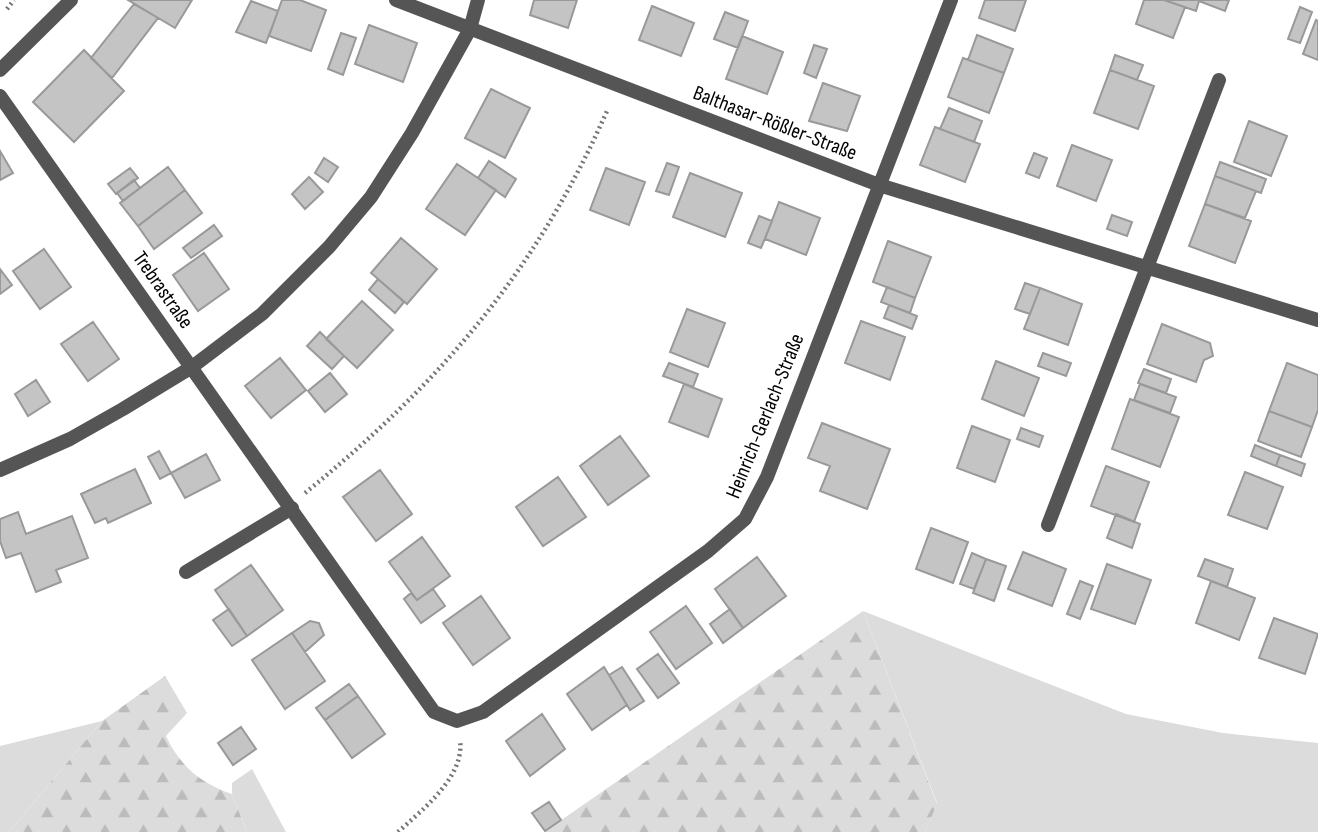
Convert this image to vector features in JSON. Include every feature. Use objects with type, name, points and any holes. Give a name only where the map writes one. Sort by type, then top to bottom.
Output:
[{"type":"street","points":[[0,70],[71,0]]},
{"type":"street","name":"Balthasar-Rößler-Straße","points":[[396,0],[879,185],[1318,320]]},
{"type":"street","points":[[0,470],[70,439],[192,366],[262,314],[329,247],[371,197],[412,133],[470,29],[478,0]]},
{"type":"street","name":"Heinrich-Gerlach-Straße","points":[[457,721],[483,712],[708,551],[745,519],[767,477],[951,0]]},
{"type":"street","points":[[1048,525],[1219,80]]},
{"type":"street","name":"Trebrastraße","points":[[0,96],[434,712],[457,721]]},
{"type":"street","points":[[186,572],[291,506]]},
{"type":"path","points":[[7,9],[14,0]]},
{"type":"path","points":[[291,506],[375,434],[452,359],[504,294],[565,201],[607,111]]},
{"type":"path","points":[[398,832],[428,804],[452,774],[461,750],[457,721]]},
{"type":"green space","points":[[863,611],[1126,714],[1223,733],[1318,743],[1318,832],[925,832],[937,803]]},
{"type":"green space","points":[[863,611],[937,804],[925,832],[544,832]]},
{"type":"green space","points":[[165,676],[187,713],[166,736],[192,772],[210,785],[232,794],[247,832],[9,832],[102,721]]},
{"type":"green space","points":[[102,721],[9,832],[0,832],[0,746]]},
{"type":"green space","points":[[252,769],[286,832],[247,832],[232,794],[232,783]]},
{"type":"building","points":[[128,0],[192,0],[175,28]]},
{"type":"building","points":[[282,0],[300,0],[326,10],[311,51],[269,36]]},
{"type":"building","points":[[534,0],[577,0],[568,28],[530,15]]},
{"type":"building","points":[[985,0],[1026,0],[1015,31],[979,18]]},
{"type":"building","points":[[1144,0],[1164,0],[1185,7],[1173,38],[1136,24]]},
{"type":"building","points":[[1164,0],[1229,0],[1225,11],[1199,1],[1196,11]]},
{"type":"building","points":[[251,1],[278,11],[266,43],[236,32]]},
{"type":"building","points":[[134,4],[158,18],[112,78],[91,58]]},
{"type":"building","points":[[652,6],[694,23],[681,56],[639,40]]},
{"type":"building","points":[[1300,7],[1312,12],[1300,43],[1288,39]]},
{"type":"building","points":[[725,12],[748,21],[738,48],[714,39]]},
{"type":"building","points":[[1316,20],[1318,21],[1318,60],[1303,54]]},
{"type":"building","points":[[369,25],[417,43],[403,82],[355,64]]},
{"type":"building","points":[[341,33],[356,38],[343,75],[328,69]]},
{"type":"building","points":[[977,35],[1013,49],[1004,73],[968,60]]},
{"type":"building","points":[[742,36],[783,52],[767,94],[726,79]]},
{"type":"building","points":[[814,45],[827,49],[816,78],[804,73]]},
{"type":"building","points":[[84,50],[124,91],[74,142],[33,102]]},
{"type":"building","points":[[1115,55],[1143,65],[1137,80],[1110,70]]},
{"type":"building","points":[[963,58],[1004,73],[989,113],[948,97]]},
{"type":"building","points":[[1110,70],[1154,86],[1138,129],[1094,113]]},
{"type":"building","points":[[823,83],[860,96],[847,131],[809,121]]},
{"type":"building","points":[[491,89],[530,108],[505,158],[465,138]]},
{"type":"building","points":[[949,108],[982,121],[974,142],[940,129]]},
{"type":"building","points":[[1249,121],[1287,136],[1271,176],[1234,162]]},
{"type":"building","points":[[935,127],[980,144],[965,182],[920,165]]},
{"type":"building","points":[[1072,145],[1112,160],[1096,201],[1057,186]]},
{"type":"building","points":[[0,151],[13,173],[0,180]]},
{"type":"building","points":[[1034,153],[1047,158],[1039,178],[1026,173]]},
{"type":"building","points":[[324,158],[338,167],[328,182],[315,173]]},
{"type":"building","points":[[489,161],[516,179],[505,197],[478,178]]},
{"type":"building","points":[[1220,162],[1266,179],[1261,193],[1215,176]]},
{"type":"building","points":[[667,163],[679,167],[669,195],[656,191]]},
{"type":"building","points":[[457,164],[496,190],[465,235],[426,209]]},
{"type":"building","points":[[168,167],[185,190],[138,226],[120,203]]},
{"type":"building","points":[[130,168],[138,178],[116,194],[108,184]]},
{"type":"building","points":[[606,168],[645,182],[629,225],[590,210]]},
{"type":"building","points":[[690,173],[742,193],[725,237],[673,217]]},
{"type":"building","points":[[1215,176],[1256,191],[1245,218],[1205,204]]},
{"type":"building","points":[[309,177],[323,192],[305,209],[292,194]]},
{"type":"building","points":[[134,180],[140,188],[123,201],[117,193]]},
{"type":"building","points":[[185,190],[202,213],[154,249],[138,226]]},
{"type":"building","points":[[779,202],[820,218],[806,255],[765,239]]},
{"type":"building","points":[[1205,204],[1251,221],[1235,263],[1189,246]]},
{"type":"building","points":[[1112,215],[1132,222],[1127,236],[1107,229]]},
{"type":"building","points":[[759,216],[772,221],[761,248],[748,243]]},
{"type":"building","points":[[214,225],[222,236],[191,258],[183,248]]},
{"type":"building","points":[[401,238],[437,269],[407,304],[371,273]]},
{"type":"building","points":[[888,241],[931,257],[915,298],[873,282]]},
{"type":"building","points":[[44,249],[71,287],[40,309],[13,271]]},
{"type":"building","points":[[204,253],[229,289],[198,311],[173,275]]},
{"type":"building","points":[[0,269],[12,285],[0,294]]},
{"type":"building","points":[[378,279],[404,302],[395,313],[369,290]]},
{"type":"building","points":[[1025,283],[1040,288],[1030,314],[1015,309]]},
{"type":"building","points":[[887,287],[915,298],[910,313],[881,302]]},
{"type":"building","points":[[1040,288],[1082,304],[1068,345],[1024,329]]},
{"type":"building","points":[[362,301],[393,330],[357,368],[326,339]]},
{"type":"building","points":[[889,305],[917,316],[912,329],[884,318]]},
{"type":"building","points":[[687,309],[725,323],[708,367],[670,352]]},
{"type":"building","points":[[861,321],[905,337],[890,380],[845,363]]},
{"type":"building","points":[[93,322],[119,359],[88,381],[61,344]]},
{"type":"building","points":[[1162,324],[1210,343],[1213,356],[1204,360],[1196,382],[1147,364]]},
{"type":"building","points":[[320,332],[344,356],[332,369],[307,346]]},
{"type":"building","points":[[1043,353],[1071,363],[1066,376],[1038,366]]},
{"type":"building","points":[[280,358],[306,390],[271,418],[245,386]]},
{"type":"building","points":[[996,361],[1039,378],[1024,416],[982,399]]},
{"type":"building","points":[[669,363],[698,374],[693,387],[663,376]]},
{"type":"building","points":[[1287,363],[1318,375],[1318,410],[1312,427],[1269,411]]},
{"type":"building","points":[[1144,369],[1171,379],[1166,393],[1138,383]]},
{"type":"building","points":[[330,373],[347,394],[325,412],[308,391]]},
{"type":"building","points":[[36,380],[50,402],[28,416],[15,394]]},
{"type":"building","points":[[684,384],[722,399],[708,437],[669,422]]},
{"type":"building","points":[[1140,384],[1176,397],[1170,413],[1134,400]]},
{"type":"building","points":[[1130,399],[1179,417],[1160,467],[1112,449]]},
{"type":"building","points":[[1269,411],[1312,427],[1301,457],[1258,441]]},
{"type":"building","points":[[822,423],[890,449],[867,509],[820,491],[830,466],[808,458]]},
{"type":"building","points":[[972,426],[1010,440],[995,482],[957,468]]},
{"type":"building","points":[[1021,428],[1043,436],[1039,447],[1017,439]]},
{"type":"building","points":[[620,436],[649,476],[608,505],[580,466]]},
{"type":"building","points":[[1255,445],[1280,455],[1276,466],[1251,456]]},
{"type":"building","points":[[159,451],[171,473],[160,479],[148,457]]},
{"type":"building","points":[[206,454],[220,480],[185,498],[171,473]]},
{"type":"building","points":[[1280,455],[1305,464],[1301,476],[1276,466]]},
{"type":"building","points":[[1106,466],[1149,482],[1134,522],[1091,506]]},
{"type":"building","points":[[135,469],[151,503],[108,523],[106,518],[95,523],[81,494]]},
{"type":"building","points":[[380,470],[412,514],[376,541],[343,497]]},
{"type":"building","points":[[1245,472],[1283,487],[1267,529],[1228,515]]},
{"type":"building","points":[[558,477],[586,517],[543,546],[516,507]]},
{"type":"building","points":[[18,512],[26,534],[72,516],[88,558],[56,570],[61,582],[36,592],[21,553],[6,558],[0,541],[0,519]]},
{"type":"building","points":[[1116,514],[1140,524],[1132,548],[1107,538]]},
{"type":"building","points":[[931,528],[968,542],[953,583],[916,569]]},
{"type":"building","points":[[422,537],[450,576],[417,600],[389,562]]},
{"type":"building","points":[[1023,552],[1066,569],[1052,606],[1008,589]]},
{"type":"building","points":[[972,553],[986,559],[974,589],[960,584]]},
{"type":"building","points":[[757,557],[786,596],[743,628],[715,589]]},
{"type":"building","points":[[986,559],[1006,566],[994,601],[973,593]]},
{"type":"building","points":[[1205,559],[1233,569],[1227,587],[1198,576]]},
{"type":"building","points":[[1107,564],[1151,580],[1135,624],[1091,609]]},
{"type":"building","points":[[251,565],[283,610],[247,636],[215,590]]},
{"type":"building","points":[[1080,581],[1093,586],[1080,619],[1067,614]]},
{"type":"building","points":[[1211,581],[1255,598],[1239,640],[1196,623]]},
{"type":"building","points":[[433,589],[445,606],[421,623],[404,599],[411,593],[417,600]]},
{"type":"building","points":[[481,596],[510,638],[473,665],[443,623]]},
{"type":"building","points":[[686,606],[712,643],[676,669],[650,632]]},
{"type":"building","points":[[229,609],[247,636],[232,646],[213,620]]},
{"type":"building","points":[[730,609],[743,628],[723,643],[710,624]]},
{"type":"building","points":[[1274,618],[1318,634],[1305,674],[1259,658]]},
{"type":"building","points":[[310,621],[319,623],[324,635],[305,652],[292,633]]},
{"type":"building","points":[[292,633],[325,681],[285,709],[252,660]]},
{"type":"building","points":[[658,654],[679,683],[658,698],[637,669]]},
{"type":"building","points":[[604,667],[627,705],[592,730],[567,694]]},
{"type":"building","points":[[622,667],[644,701],[630,710],[609,675]]},
{"type":"building","points":[[349,684],[358,696],[325,720],[316,708]]},
{"type":"building","points":[[358,696],[385,734],[352,758],[325,720]]},
{"type":"building","points":[[542,714],[565,749],[530,776],[506,741]]},
{"type":"building","points":[[241,727],[256,749],[233,765],[218,743]]},
{"type":"building","points":[[549,802],[561,820],[545,831],[532,813]]}]
